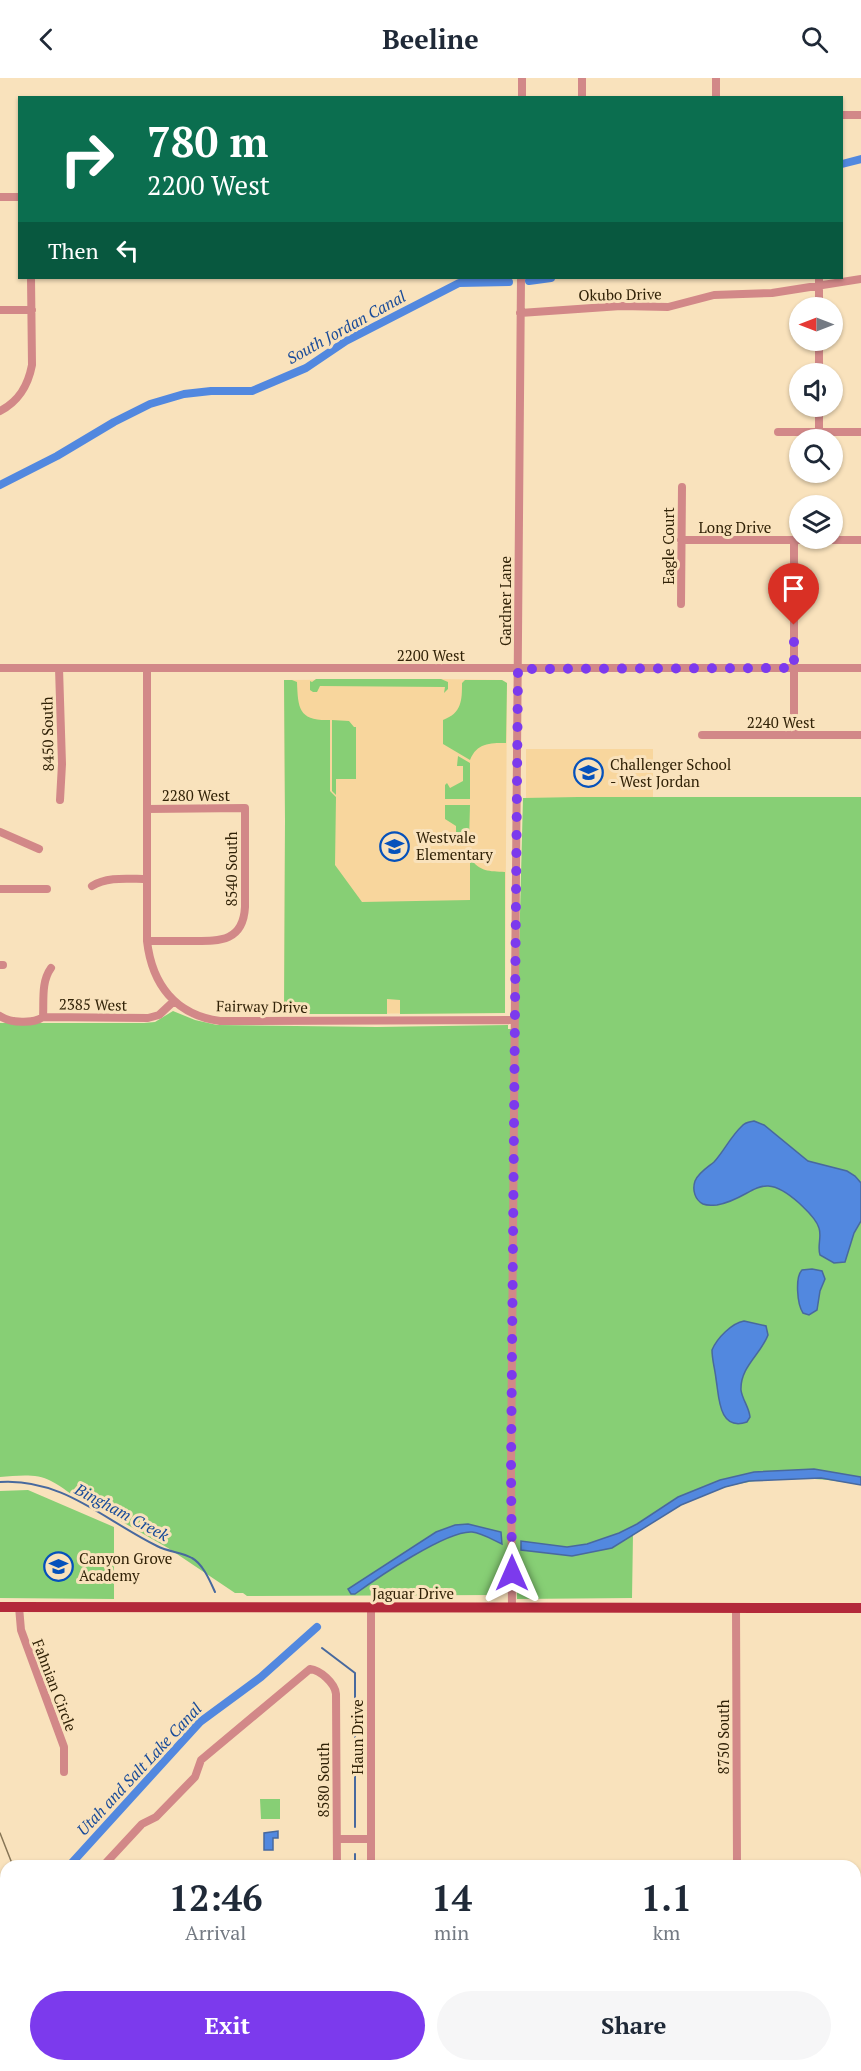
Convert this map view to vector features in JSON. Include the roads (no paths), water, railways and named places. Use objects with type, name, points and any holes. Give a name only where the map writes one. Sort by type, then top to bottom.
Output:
[{"type":"main road","name":"Jaguar Drive","points":[[0,1607],[861,1608]]},
{"type":"street","points":[[522,78],[522,96]]},
{"type":"street","points":[[582,78],[582,96]]},
{"type":"street","points":[[716,78],[716,96]]},
{"type":"street","points":[[843,115],[861,115]]},
{"type":"street","points":[[0,197],[18,197]]},
{"type":"street","points":[[0,411],[18,398],[29,377],[32,365],[32,279]]},
{"type":"street","name":"Gardner Lane","points":[[512,1608],[511,1470],[521,279]]},
{"type":"street","name":"Okubo Drive","points":[[520,313],[621,306],[668,307],[720,294],[772,293],[819,282],[861,279]]},
{"type":"street","points":[[0,310],[32,310]]},
{"type":"street","points":[[778,432],[789,432]]},
{"type":"street","points":[[843,432],[861,432]]},
{"type":"street","name":"Eagle Court","points":[[681,604],[682,488]]},
{"type":"street","name":"Long Drive","points":[[681,540],[789,540]]},
{"type":"street","name":"Long Drive","points":[[843,540],[861,540]]},
{"type":"street","points":[[794,549],[795,735]]},
{"type":"street","name":"2200 West","points":[[0,668],[861,668]]},
{"type":"street","name":"8450 South","points":[[59,668],[62,765],[60,800]]},
{"type":"street","name":"Fairway Drive","points":[[147,668],[147,941],[149,959],[155,976],[174,1000],[197,1015],[220,1021],[515,1020]]},
{"type":"street","name":"2240 West","points":[[702,735],[861,735]]},
{"type":"street","name":"2280 West","points":[[147,809],[244,808]]},
{"type":"street","name":"8540 South","points":[[147,941],[223,940],[239,929],[243,922],[244,907],[244,808]]},
{"type":"street","points":[[0,832],[39,849]]},
{"type":"street","points":[[92,886],[108,879],[147,879]]},
{"type":"street","points":[[0,889],[47,889]]},
{"type":"street","points":[[43,1017],[44,985],[46,975],[51,968]]},
{"type":"street","name":"2385 West","points":[[4,1018],[37,1021],[43,1017],[153,1017],[159,1015],[174,1000]]},
{"type":"street","name":"Fahnian Circle","points":[[19,1607],[21,1630],[64,1747],[64,1772]]},
{"type":"street","name":"Haun Drive","points":[[370,1608],[371,1860]]},
{"type":"street","name":"8750 South","points":[[736,1608],[737,1860]]},
{"type":"street","name":"8580 South","points":[[109,1860],[142,1824],[156,1817],[195,1777],[201,1760],[310,1669],[315,1669],[333,1684],[336,1694],[337,1860]]},
{"type":"street","points":[[337,1839],[371,1839]]},
{"type":"water","points":[[754,1121],[764,1125],[808,1161],[847,1171],[861,1183],[861,1221],[854,1233],[845,1262],[834,1263],[820,1255],[818,1224],[799,1203],[786,1192],[775,1187],[757,1188],[717,1205],[703,1204],[696,1197],[694,1184],[698,1175],[714,1162],[743,1125]]},
{"type":"water","points":[[802,1270],[822,1271],[825,1279],[820,1291],[817,1310],[809,1315],[803,1313],[801,1309],[798,1297],[798,1278]]},
{"type":"water","points":[[744,1321],[766,1326],[768,1335],[747,1368],[742,1382],[741,1390],[750,1417],[747,1422],[737,1424],[730,1422],[722,1410],[712,1350],[725,1332]]},
{"type":"water","points":[[814,1469],[861,1477],[861,1485],[821,1478],[749,1481],[725,1487],[681,1505],[612,1548],[572,1556],[521,1550],[521,1541],[567,1547],[587,1544],[619,1533],[678,1497],[720,1480],[754,1472]]},
{"type":"water","points":[[468,1524],[501,1532],[502,1544],[484,1535],[472,1532],[461,1533],[412,1556],[355,1594],[351,1594],[348,1589],[436,1532],[455,1525]]},
{"type":"water","points":[[278,1831],[278,1838],[273,1838],[273,1850],[264,1850],[264,1833]]},
{"type":"waterway","name":"South Jordan Canal","points":[[843,164],[861,159]]},
{"type":"waterway","name":"South Jordan Canal","points":[[529,281],[544,279]]},
{"type":"waterway","name":"South Jordan Canal","points":[[0,485],[150,404],[184,394],[211,391],[252,391],[306,368],[346,341],[459,283],[509,282]]},
{"type":"waterway","name":"Bingham Creek","points":[[0,1482],[23,1483],[63,1494],[157,1546],[192,1558],[203,1568],[215,1592]]},
{"type":"waterway","name":"Utah and Salt Lake Canal","points":[[74,1860],[200,1722],[261,1677],[317,1627]]},
{"type":"waterway","name":"Bingham Creek","points":[[322,1648],[355,1673],[355,1827]]},
{"type":"waterway","name":"Bingham Creek","points":[[355,1854],[355,1860]]},
{"type":"tram line","points":[[0,1833],[11,1860]]},
{"type":"place","name":"Challenger School - West Jordan","points":[[589,773]]},
{"type":"place","name":"Westvale Elementary","points":[[395,846]]},
{"type":"place","name":"Canyon Grove Academy","points":[[58,1567]]}]
